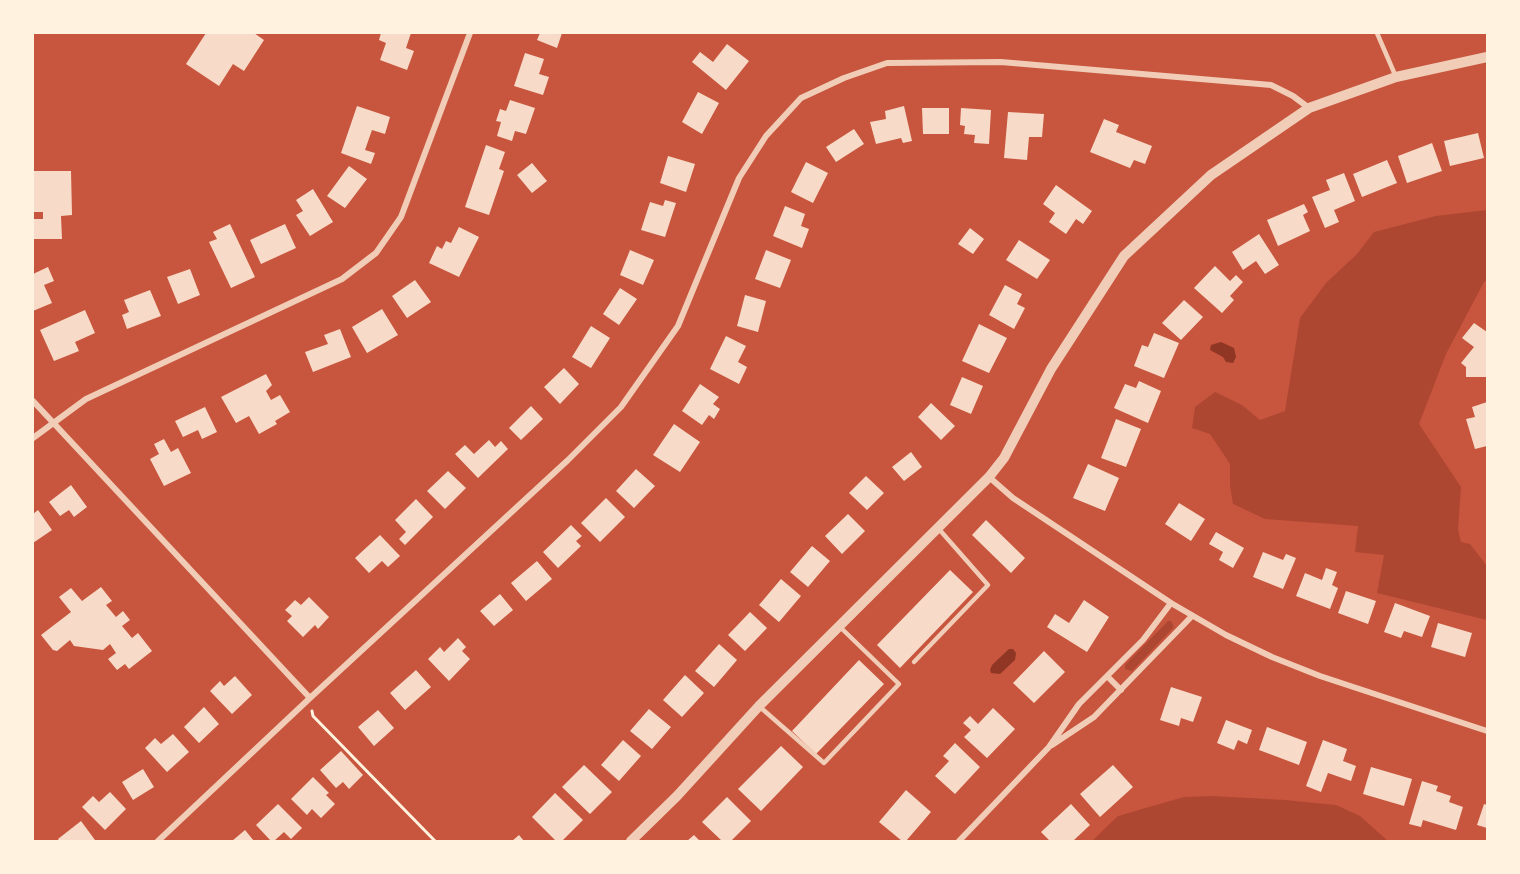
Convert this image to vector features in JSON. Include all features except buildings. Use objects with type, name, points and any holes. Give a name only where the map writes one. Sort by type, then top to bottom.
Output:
[{"type":"street","points":[[33,438],[86,399],[342,279],[376,253],[401,217],[470,33]]},
{"type":"street","points":[[632,841],[677,796],[759,706],[989,477],[1005,458],[1051,369],[1124,256],[1211,175],[1310,108],[1395,77],[1487,57]]},
{"type":"street","points":[[158,841],[568,460],[621,407],[678,326],[739,178],[766,136],[801,98],[844,78],[887,63],[1001,62],[1271,85],[1310,108]]},
{"type":"street","points":[[33,401],[310,698]]},
{"type":"street","points":[[989,477],[1013,498],[1192,616],[1226,635],[1320,676],[1487,730]]},
{"type":"street","points":[[959,841],[1049,747],[1078,704],[1143,640],[1172,603]]},
{"type":"street","points":[[1049,747],[1094,717],[1192,616]]},
{"type":"street","points":[[1107,676],[1121,690]]},
{"type":"lane","points":[[1377,33],[1395,77]]},
{"type":"lane","points":[[914,662],[988,585],[937,527]]},
{"type":"lane","points":[[759,706],[824,763],[898,684],[839,626]]},
{"type":"path","points":[[310,698],[313,716],[435,841]]},
{"type":"shaded area","points":[[1487,210],[1487,280],[1446,354],[1419,424],[1461,487],[1458,530],[1461,542],[1470,544],[1487,566],[1487,620],[1377,593],[1384,555],[1355,552],[1358,526],[1265,519],[1233,504],[1230,464],[1210,434],[1192,428],[1195,407],[1215,392],[1242,405],[1260,420],[1285,411],[1300,318],[1326,283],[1357,254],[1374,232],[1436,216]]},
{"type":"shaded area","points":[[1221,342],[1234,348],[1236,357],[1233,363],[1226,362],[1223,357],[1210,350],[1211,345]]},
{"type":"shaded area","points":[[1168,621],[1171,621],[1174,627],[1132,671],[1125,669],[1125,665]]},
{"type":"shaded area","points":[[1009,649],[1013,649],[1016,653],[1015,660],[1000,674],[991,673],[992,665]]},
{"type":"shaded area","points":[[1212,796],[1336,805],[1360,816],[1388,841],[1092,841],[1118,816],[1184,797]]}]
